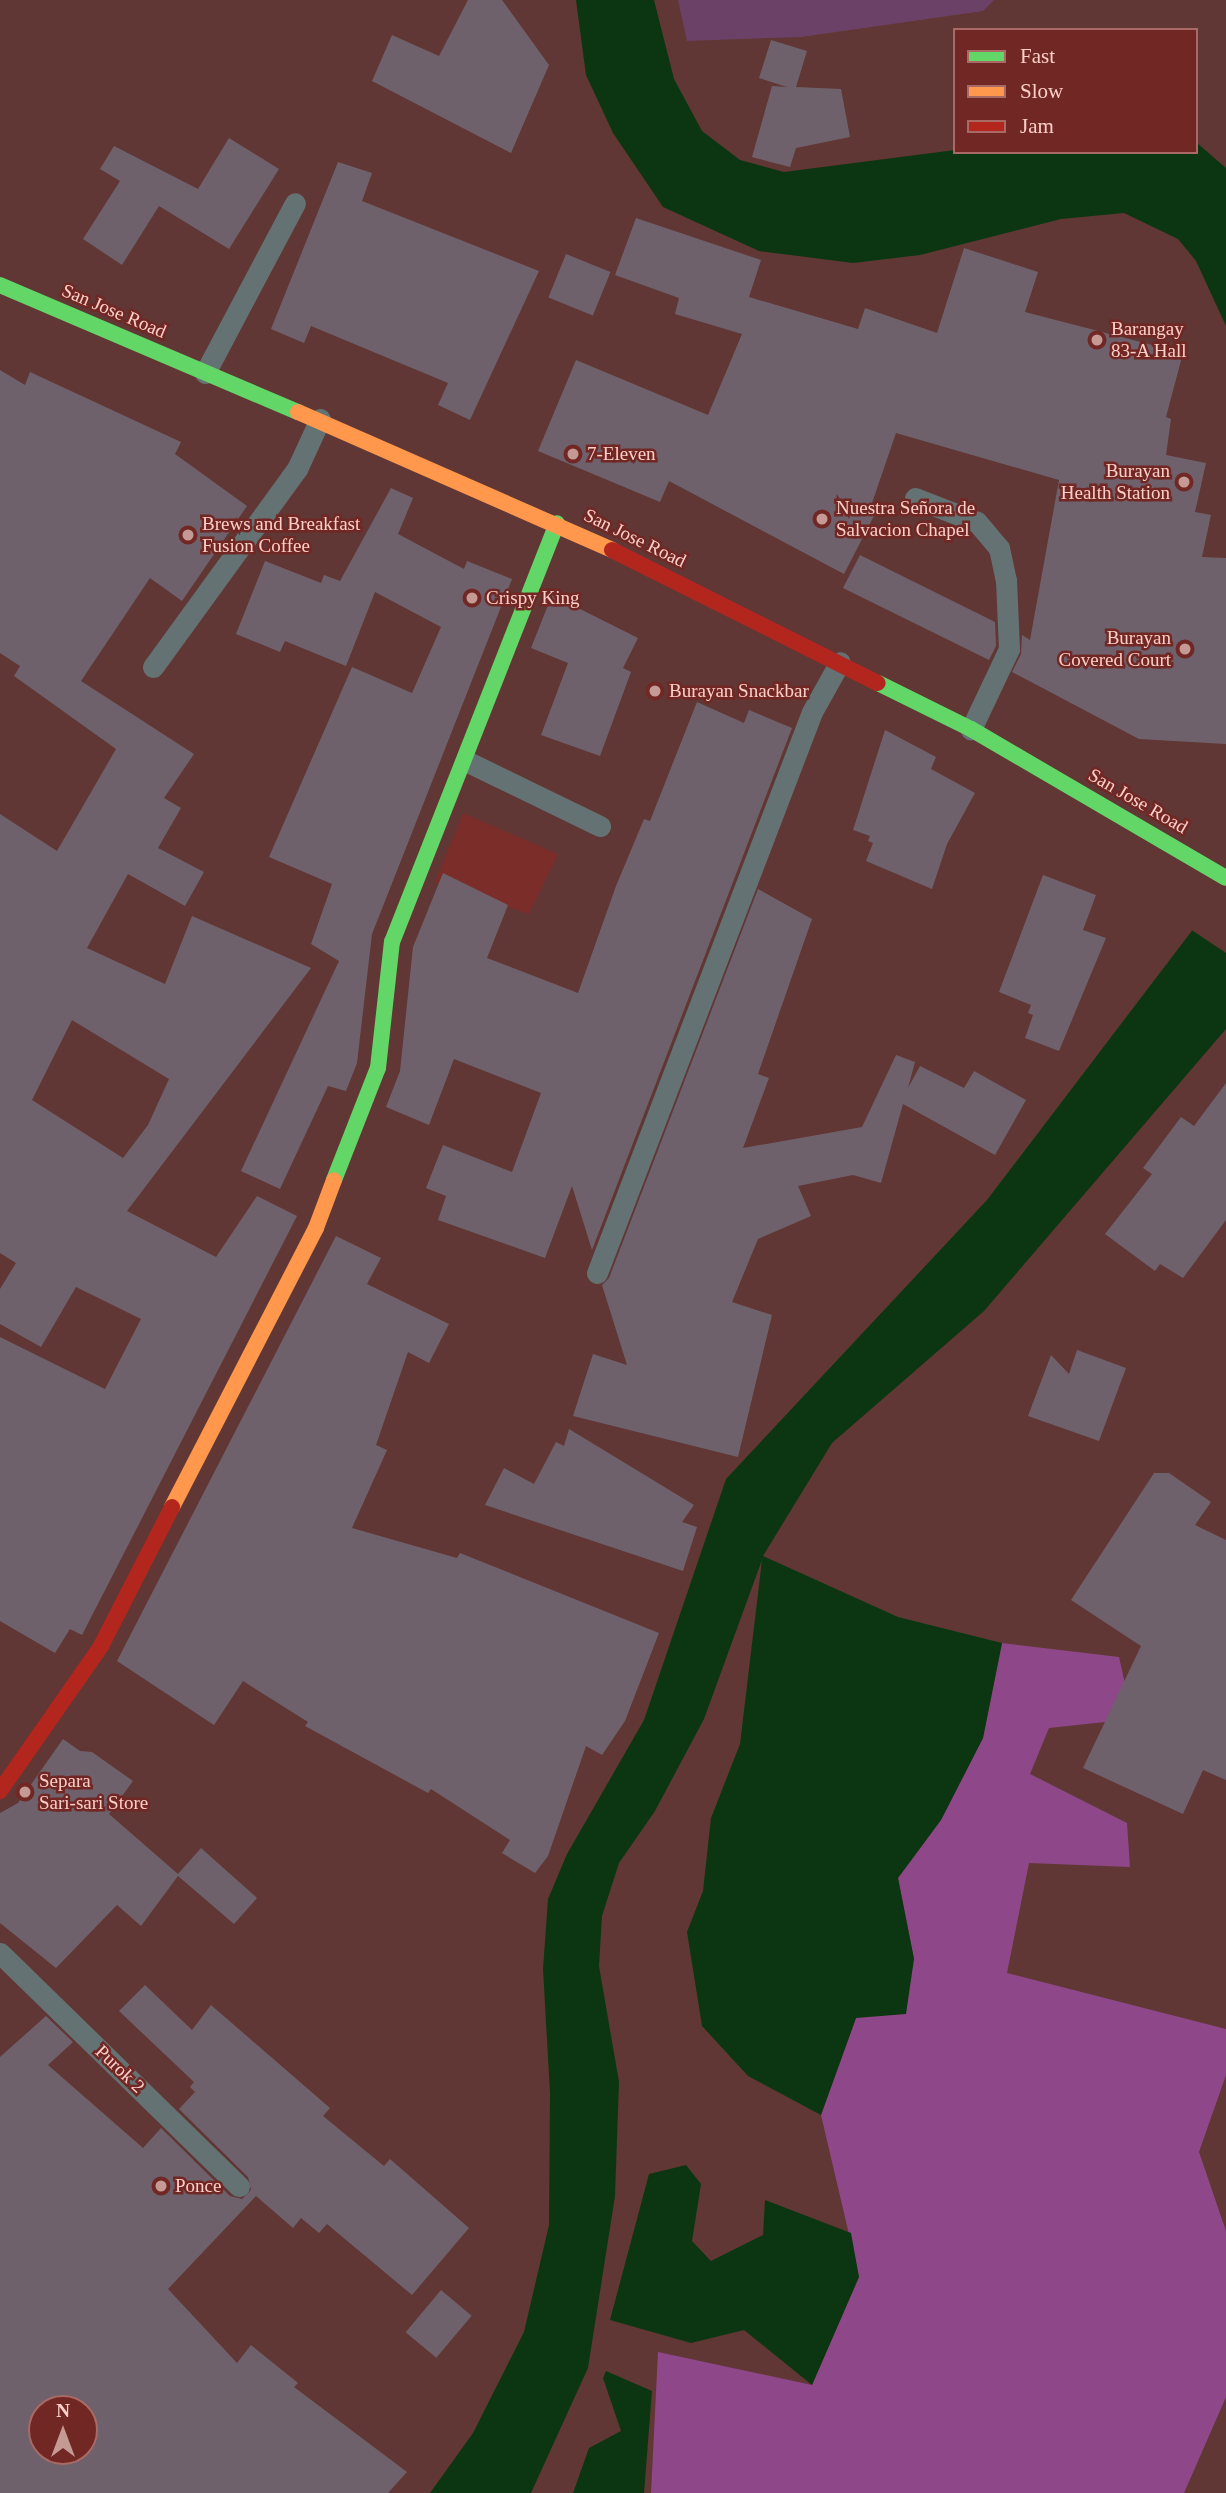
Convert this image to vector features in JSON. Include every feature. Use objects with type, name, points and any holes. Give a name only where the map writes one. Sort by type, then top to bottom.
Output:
[{"type":"main road","name":"San Jose Road","points":[[0,285],[320,419],[557,523],[971,729],[1173,844],[1226,878]]},
{"type":"main road","points":[[0,1791],[101,1646],[316,1228],[378,1068],[392,942],[466,761],[557,523]]},
{"type":"lane","points":[[205,373],[295,203]]},
{"type":"lane","points":[[153,667],[297,470],[320,419]]},
{"type":"lane","points":[[915,498],[977,522],[999,548],[1009,649],[971,729]]},
{"type":"lane","points":[[597,1273],[812,712],[840,662]]},
{"type":"lane","points":[[466,761],[600,826]]},
{"type":"lane","name":"Purok 2","points":[[0,1953],[239,2186]]},
{"type":"shaded area","points":[[576,0],[654,0],[674,79],[702,131],[740,160],[784,172],[953,150],[953,154],[1198,154],[1198,144],[1226,168],[1226,326],[1196,261],[1178,239],[1124,213],[1061,219],[920,255],[853,263],[759,251],[663,207],[613,133],[586,75]]},
{"type":"shaded area","points":[[678,0],[994,0],[983,11],[801,37],[687,41]]},
{"type":"shaded area","points":[[463,813],[558,854],[529,914],[435,882]]},
{"type":"shaded area","points":[[1226,886],[1226,1029],[984,1311],[832,1443],[763,1556],[898,1617],[1002,1643],[983,1738],[941,1820],[898,1878],[914,1959],[906,2014],[856,2018],[821,2115],[748,2076],[702,2026],[687,1932],[703,1891],[711,1818],[740,1744],[762,1560],[704,1719],[655,1811],[619,1863],[602,1916],[599,1966],[619,2082],[615,2196],[588,2368],[531,2493],[430,2493],[473,2433],[524,2332],[549,2225],[550,2093],[543,1969],[548,1899],[567,1854],[644,1720],[726,1479],[987,1200]]},
{"type":"shaded area","points":[[1002,1643],[1119,1657],[1133,1719],[1049,1728],[1030,1774],[1127,1823],[1130,1867],[1029,1863],[1007,1973],[1226,2029],[1226,2075],[1199,2152],[1226,2231],[1226,2397],[1184,2493],[651,2493],[658,2352],[812,2385],[859,2277],[821,2115],[856,2018],[914,1959],[898,1878],[941,1820],[983,1738]]},
{"type":"shaded area","points":[[686,2165],[701,2184],[692,2241],[711,2261],[763,2235],[765,2200],[851,2233],[859,2277],[812,2385],[744,2330],[691,2343],[610,2320],[649,2174]]},
{"type":"shaded area","points":[[606,2371],[652,2391],[644,2493],[573,2493],[589,2448],[621,2431],[603,2378]]},
{"type":"pier","points":[[1226,883],[1226,953],[1190,929]]},
{"type":"building","points":[[468,0],[502,0],[549,65],[511,153],[372,81],[392,35],[439,56]]},
{"type":"building","points":[[771,40],[807,51],[796,87],[841,89],[850,137],[796,148],[790,167],[752,157],[772,86],[787,87],[759,78]]},
{"type":"building","points":[[229,138],[279,169],[229,249],[159,206],[122,265],[83,239],[120,181],[100,169],[114,146],[198,189]]},
{"type":"building","points":[[338,162],[372,173],[362,201],[539,271],[470,420],[438,405],[448,383],[311,326],[304,343],[271,329]]},
{"type":"building","points":[[636,218],[761,260],[749,297],[858,329],[865,308],[937,333],[964,248],[1038,272],[1025,312],[1183,353],[1166,417],[1171,419],[1166,455],[1206,463],[1195,512],[1211,515],[1202,557],[1226,558],[1226,744],[1139,739],[1012,672],[1021,654],[1022,635],[1030,640],[1059,480],[896,433],[872,503],[879,506],[844,574],[669,481],[660,502],[538,451],[576,360],[708,415],[742,334],[675,314],[679,298],[615,275]]},
{"type":"building","points":[[566,254],[611,272],[593,316],[548,298]]},
{"type":"building","points":[[0,370],[25,385],[30,372],[181,442],[175,454],[247,506],[182,601],[150,578],[81,681],[194,754],[164,798],[181,808],[158,848],[204,872],[185,906],[128,874],[87,948],[165,984],[192,916],[311,968],[127,1211],[216,1257],[257,1196],[297,1216],[82,1635],[70,1629],[55,1653],[0,1621],[0,1337],[105,1389],[141,1319],[76,1287],[41,1347],[0,1324],[0,1289],[16,1263],[0,1253],[0,814],[57,851],[116,749],[14,676],[20,666],[0,653]],"holes":[[[72,1020],[169,1079],[148,1125],[123,1158],[32,1100]]]},
{"type":"building","points":[[391,488],[413,498],[398,534],[464,569],[467,561],[512,579],[372,934],[357,1063],[346,1091],[328,1086],[280,1189],[241,1171],[339,961],[311,944],[332,884],[269,857],[352,667],[412,693],[441,627],[375,592],[346,666],[285,641],[280,652],[236,634],[265,561],[321,583],[324,575],[340,581]]},
{"type":"building","points":[[860,555],[995,622],[996,646],[989,660],[843,588]]},
{"type":"building","points":[[552,595],[638,638],[623,668],[631,672],[600,756],[541,735],[568,663],[531,648]]},
{"type":"building","points":[[697,702],[744,723],[749,710],[792,728],[592,1250],[572,1186],[545,1258],[438,1220],[446,1196],[426,1188],[443,1145],[512,1172],[541,1093],[454,1059],[429,1125],[386,1107],[400,1071],[413,947],[443,873],[508,905],[487,958],[578,993],[616,886],[644,819],[650,821]]},
{"type":"building","points":[[885,730],[936,757],[931,769],[975,793],[947,844],[932,889],[866,861],[873,843],[868,841],[870,836],[853,830]]},
{"type":"building","points":[[1043,875],[1096,895],[1083,930],[1106,938],[1059,1051],[1025,1038],[1033,1015],[1028,1013],[1031,1005],[999,992]]},
{"type":"building","points":[[758,889],[812,919],[758,1074],[769,1078],[743,1148],[862,1127],[896,1055],[915,1062],[908,1088],[920,1066],[964,1088],[974,1071],[1026,1100],[995,1155],[903,1104],[881,1183],[853,1175],[798,1186],[811,1216],[758,1239],[732,1302],[772,1315],[738,1457],[573,1416],[593,1354],[627,1365],[602,1285],[609,1278]]},
{"type":"building","points":[[1226,1083],[1226,1220],[1183,1278],[1160,1264],[1155,1271],[1105,1234],[1152,1174],[1143,1168],[1181,1117],[1194,1126]]},
{"type":"building","points":[[336,1236],[381,1258],[367,1284],[449,1324],[429,1363],[408,1352],[376,1445],[387,1450],[352,1528],[457,1558],[460,1553],[659,1633],[625,1721],[602,1755],[586,1746],[548,1856],[535,1873],[502,1853],[510,1840],[431,1789],[428,1793],[305,1726],[308,1722],[243,1681],[214,1725],[117,1661]]},
{"type":"building","points":[[1077,1350],[1126,1368],[1099,1441],[1028,1416],[1051,1355],[1069,1374]]},
{"type":"building","points":[[569,1429],[694,1505],[682,1522],[697,1527],[683,1571],[485,1505],[504,1468],[534,1484],[556,1442],[564,1446]]},
{"type":"building","points":[[1154,1473],[1169,1473],[1211,1502],[1195,1525],[1226,1540],[1226,1780],[1203,1770],[1183,1814],[1083,1768],[1141,1646],[1071,1600]]},
{"type":"building","points":[[63,1739],[80,1751],[92,1752],[133,1781],[109,1814],[178,1874],[201,1848],[257,1898],[234,1924],[178,1876],[141,1926],[117,1905],[56,1968],[0,1923],[0,1813],[18,1803]]},
{"type":"building","points":[[145,1985],[192,2030],[211,2005],[330,2108],[323,2116],[384,2166],[390,2159],[469,2228],[412,2295],[327,2224],[319,2233],[301,2218],[293,2228],[256,2196],[168,2289],[237,2363],[251,2345],[298,2383],[294,2387],[407,2472],[388,2493],[0,2493],[0,2057],[46,2016],[73,2042],[48,2065],[143,2148],[161,2128],[230,2196],[242,2199],[251,2190],[248,2177],[179,2109],[195,2092],[190,2087],[194,2082],[119,2011]]},
{"type":"building","points":[[441,2290],[472,2316],[436,2358],[406,2332]]},
{"type":"traffic: fast","points":[[0,285],[298,412]]},
{"type":"traffic: fast","points":[[334,1180],[378,1068],[392,942],[557,523]]},
{"type":"traffic: fast","points":[[878,683],[971,729],[1226,878]]},
{"type":"traffic: slow","points":[[298,412],[612,550]]},
{"type":"traffic: slow","points":[[172,1507],[316,1228],[334,1180]]},
{"type":"traffic: jam","points":[[612,550],[878,683]]},
{"type":"traffic: jam","points":[[0,1791],[101,1646],[172,1507]]},
{"type":"place","name":"Barangay 83-A Hall","points":[[1097,340]]},
{"type":"place","name":"7-Eleven","points":[[573,454]]},
{"type":"place","name":"Burayan Health Station","points":[[1184,482]]},
{"type":"place","name":"Nuestra Señora de Salvacion Chapel","points":[[822,519]]},
{"type":"place","name":"Brews and Breakfast Fusion Coffee","points":[[188,535]]},
{"type":"place","name":"Crispy King","points":[[472,598]]},
{"type":"place","name":"Burayan Covered Court","points":[[1185,649]]},
{"type":"place","name":"Burayan Snackbar","points":[[655,691]]},
{"type":"place","name":"Separa Sari-sari Store","points":[[25,1792]]},
{"type":"place","name":"Ponce","points":[[161,2186]]}]
